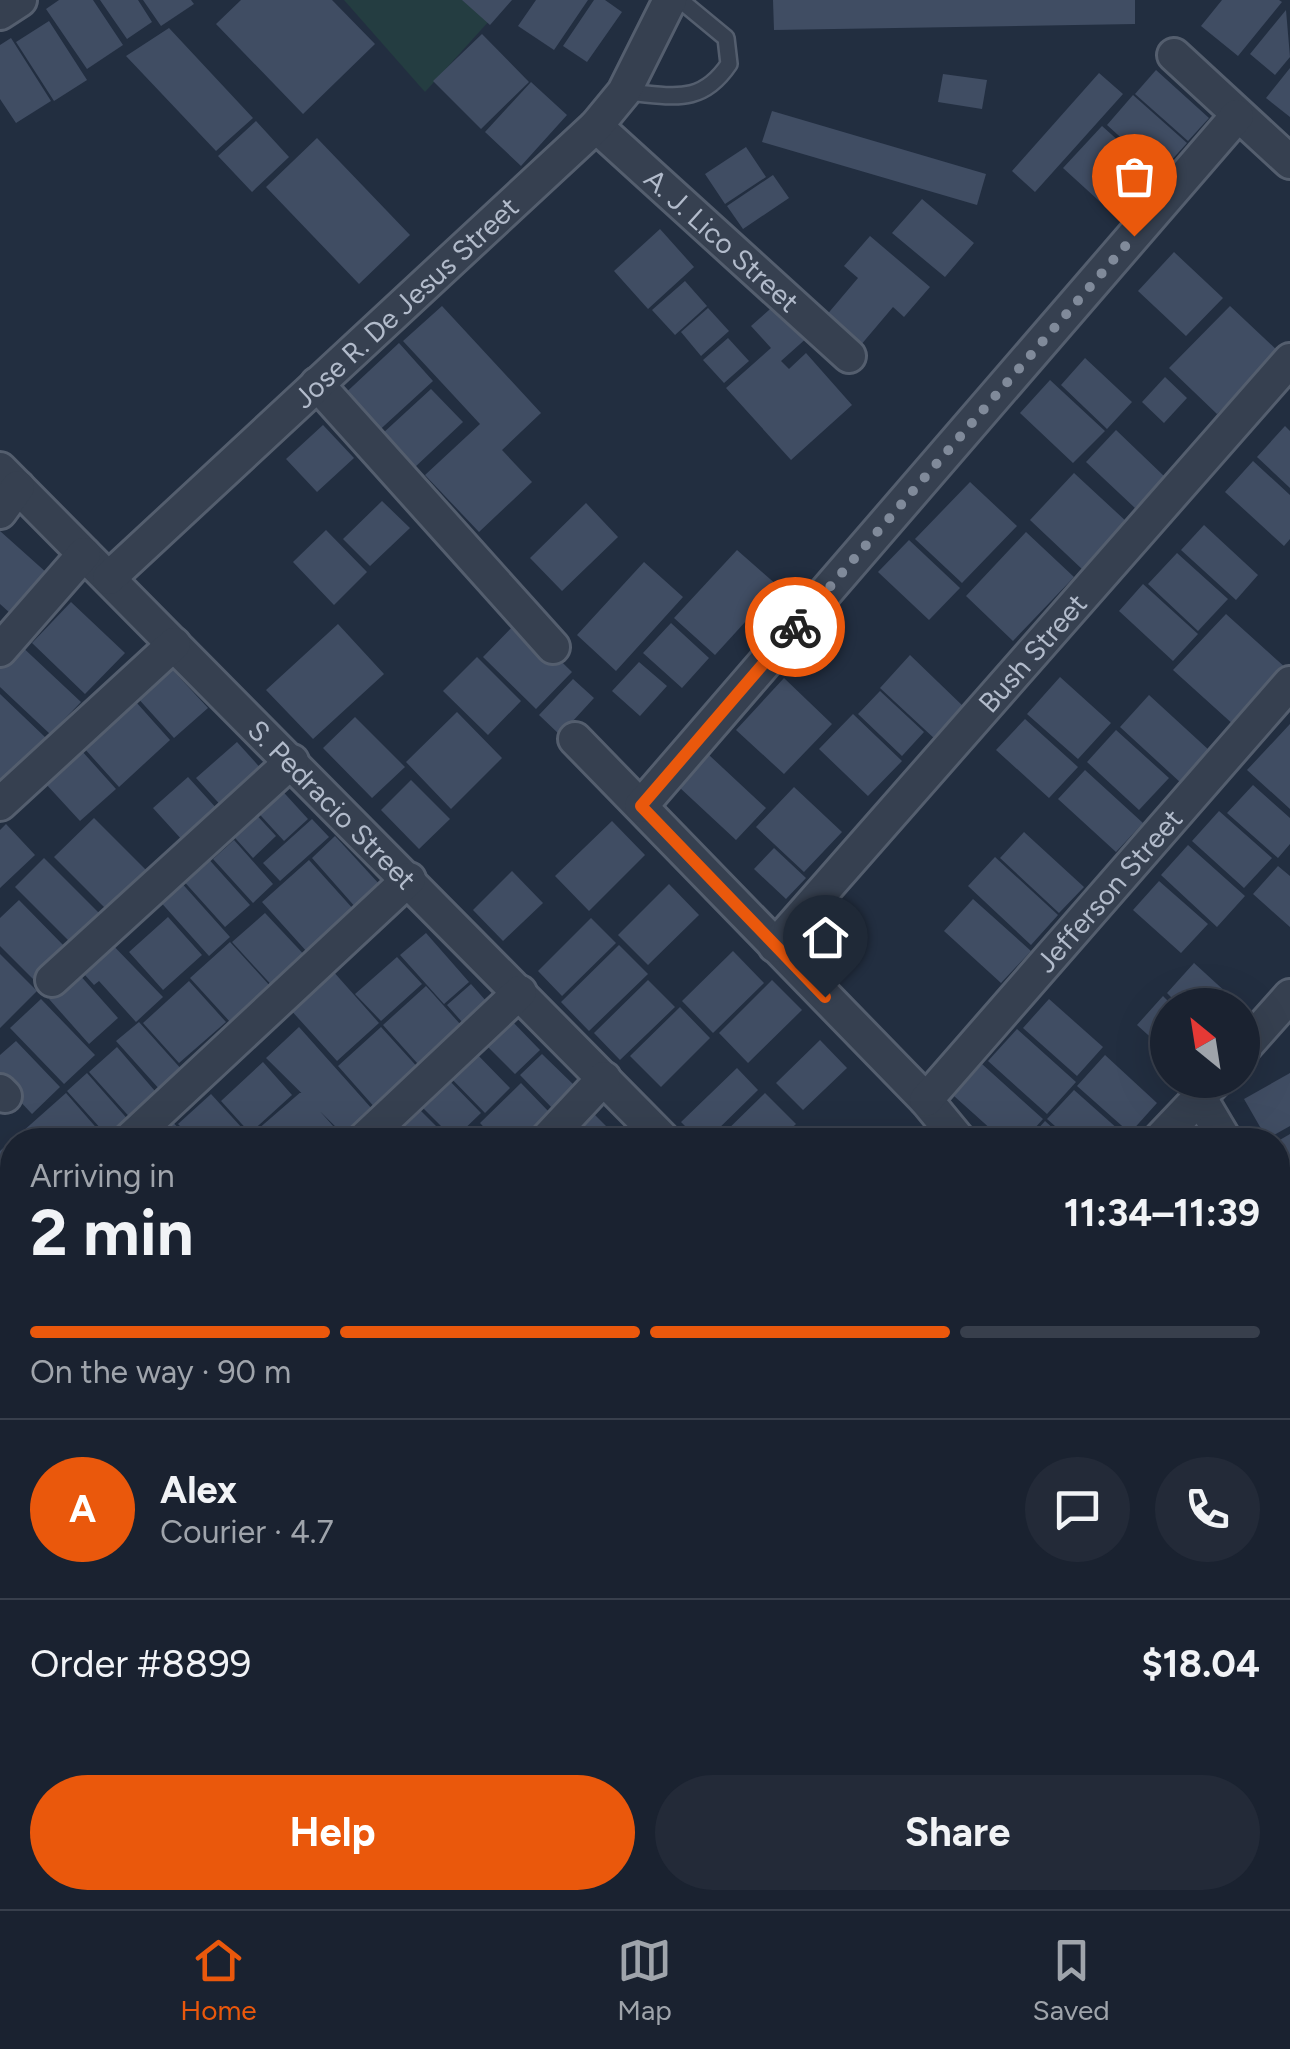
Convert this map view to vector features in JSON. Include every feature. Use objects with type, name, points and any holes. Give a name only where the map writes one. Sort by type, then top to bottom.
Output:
[{"type":"street","points":[[0,14],[20,0]]},
{"type":"street","name":"Jose R. De Jesus Street","points":[[109,578],[596,126],[624,92],[670,0]]},
{"type":"street","points":[[1174,55],[1290,162]]},
{"type":"street","points":[[641,806],[1237,116]]},
{"type":"street","name":"A. J. Lico Street","points":[[596,126],[850,356]]},
{"type":"street","name":"Bush Street","points":[[774,946],[1290,360]]},
{"type":"street","points":[[317,384],[553,646]]},
{"type":"street","name":"S. Pedracio Street","points":[[6,489],[109,578],[652,1128]]},
{"type":"street","points":[[0,650],[84,554]]},
{"type":"street","points":[[0,804],[174,644]]},
{"type":"street","name":"Jefferson Street","points":[[926,1100],[1290,683]]},
{"type":"street","points":[[575,739],[949,1128]]},
{"type":"street","points":[[52,980],[292,761]]},
{"type":"street","points":[[142,1128],[408,879]]},
{"type":"street","points":[[375,1128],[520,992]]},
{"type":"street","points":[[1260,1030],[1290,996]]},
{"type":"street","points":[[557,1128],[604,1078]]},
{"type":"street","points":[[1171,1128],[1199,1098]]},
{"type":"street","points":[[1211,1098],[1221,1128]]},
{"type":"lane","points":[[624,92],[694,96],[716,82],[729,64],[726,38],[680,0]]},
{"type":"green space","points":[[344,0],[508,0],[425,92]]},
{"type":"building","points":[[59,0],[93,0],[123,45],[87,69],[46,9]]},
{"type":"building","points":[[100,0],[138,0],[152,22],[127,39]]},
{"type":"building","points":[[143,0],[191,0],[194,4],[161,26]]},
{"type":"building","points":[[241,0],[332,0],[375,44],[303,114],[216,24]]},
{"type":"building","points":[[462,0],[512,0],[490,25]]},
{"type":"building","points":[[536,0],[588,0],[554,50],[518,26]]},
{"type":"building","points":[[594,0],[605,0],[622,12],[587,62],[563,46]]},
{"type":"building","points":[[773,0],[1135,0],[1135,24],[774,30]]},
{"type":"building","points":[[1222,0],[1282,2],[1238,56],[1201,26]]},
{"type":"building","points":[[1286,10],[1290,57],[1275,75],[1250,54]]},
{"type":"building","points":[[49,21],[87,80],[54,101],[16,42]]},
{"type":"building","points":[[169,28],[253,118],[216,151],[126,56]]},
{"type":"building","points":[[482,34],[529,82],[481,129],[433,81]]},
{"type":"building","points":[[11,38],[51,101],[16,123],[0,99],[0,45]]},
{"type":"building","points":[[1290,68],[1290,117],[1266,98]]},
{"type":"building","points":[[1156,70],[1209,118],[1188,141],[1135,94]]},
{"type":"building","points":[[1099,73],[1123,94],[1035,192],[1012,171]]},
{"type":"building","points":[[943,74],[987,80],[982,109],[938,102]]},
{"type":"building","points":[[531,82],[567,115],[521,166],[485,132]]},
{"type":"building","points":[[1133,95],[1187,143],[1160,173],[1107,125]]},
{"type":"building","points":[[772,111],[986,174],[977,205],[762,142]]},
{"type":"building","points":[[256,121],[289,157],[252,192],[218,156]]},
{"type":"building","points":[[1102,126],[1159,177],[1120,220],[1063,168]]},
{"type":"building","points":[[317,138],[410,235],[359,284],[266,187]]},
{"type":"building","points":[[746,147],[766,177],[725,204],[705,174]]},
{"type":"building","points":[[773,175],[789,198],[743,229],[727,206]]},
{"type":"building","points":[[922,199],[974,243],[945,277],[892,233]]},
{"type":"building","points":[[660,229],[694,267],[648,309],[614,271]]},
{"type":"building","points":[[870,236],[930,287],[904,317],[893,307],[860,346],[825,317],[858,278],[844,266]]},
{"type":"building","points":[[1174,252],[1223,298],[1186,336],[1138,291]]},
{"type":"building","points":[[685,281],[707,306],[675,335],[652,310]]},
{"type":"building","points":[[778,302],[809,336],[781,361],[789,369],[806,353],[852,405],[791,460],[726,388],[771,348],[751,326]]},
{"type":"building","points":[[442,306],[541,413],[502,450],[532,482],[479,532],[425,475],[480,424],[403,341]]},
{"type":"building","points":[[1230,306],[1280,353],[1217,414],[1169,368]]},
{"type":"building","points":[[708,308],[729,331],[701,356],[681,332]]},
{"type":"building","points":[[728,338],[749,361],[724,383],[703,360]]},
{"type":"building","points":[[399,343],[433,381],[373,436],[338,400]]},
{"type":"building","points":[[1085,358],[1132,402],[1107,429],[1061,385]]},
{"type":"building","points":[[1165,377],[1187,398],[1164,423],[1142,402]]},
{"type":"building","points":[[1050,380],[1105,431],[1073,463],[1020,413]]},
{"type":"building","points":[[431,389],[463,422],[414,468],[382,434]]},
{"type":"building","points":[[323,425],[354,458],[317,492],[286,459]]},
{"type":"building","points":[[1285,426],[1290,431],[1290,488],[1257,457]]},
{"type":"building","points":[[1116,430],[1165,477],[1135,508],[1086,462]]},
{"type":"building","points":[[1253,461],[1290,495],[1290,539],[1284,546],[1225,492]]},
{"type":"building","points":[[1074,473],[1128,523],[1083,570],[1030,520]]},
{"type":"building","points":[[970,482],[1017,526],[962,583],[915,539]]},
{"type":"building","points":[[382,501],[410,528],[370,566],[343,539]]},
{"type":"building","points":[[586,503],[618,537],[562,591],[530,558]]},
{"type":"building","points":[[1204,525],[1258,575],[1236,600],[1181,550]]},
{"type":"building","points":[[326,530],[367,572],[334,605],[293,562]]},
{"type":"building","points":[[0,531],[57,582],[20,622],[0,604]]},
{"type":"building","points":[[1026,532],[1074,577],[1013,641],[966,596]]},
{"type":"building","points":[[909,540],[960,588],[929,620],[878,572]]},
{"type":"building","points":[[737,550],[778,586],[715,655],[674,618]]},
{"type":"building","points":[[1177,553],[1228,599],[1198,631],[1148,584]]},
{"type":"building","points":[[644,562],[683,597],[616,671],[577,635]]},
{"type":"building","points":[[1143,584],[1198,634],[1173,661],[1119,611]]},
{"type":"building","points":[[71,602],[125,653],[85,694],[32,643]]},
{"type":"building","points":[[1226,614],[1287,669],[1235,726],[1173,670]]},
{"type":"building","points":[[519,620],[572,672],[536,709],[483,657]]},
{"type":"building","points":[[671,623],[709,658],[682,688],[643,653]]},
{"type":"building","points":[[338,624],[384,674],[313,739],[266,690]]},
{"type":"building","points":[[17,642],[81,702],[50,734],[0,687],[0,660]]},
{"type":"building","points":[[910,655],[966,709],[936,740],[880,688]]},
{"type":"building","points":[[477,657],[521,701],[488,735],[443,691]]},
{"type":"building","points":[[639,662],[667,686],[640,716],[612,691]]},
{"type":"building","points":[[168,665],[208,708],[174,738],[135,695]]},
{"type":"building","points":[[1060,677],[1111,723],[1078,759],[1027,714]]},
{"type":"building","points":[[784,678],[832,724],[784,774],[736,730]]},
{"type":"building","points":[[573,679],[594,698],[560,735],[539,715]]},
{"type":"building","points":[[880,691],[924,732],[902,756],[858,714]]},
{"type":"building","points":[[0,694],[46,738],[0,785]]},
{"type":"building","points":[[1149,695],[1210,751],[1181,783],[1120,727]]},
{"type":"building","points":[[136,702],[170,740],[119,787],[84,748]]},
{"type":"building","points":[[457,712],[502,758],[451,809],[406,762]]},
{"type":"building","points":[[853,714],[902,761],[868,796],[819,749]]},
{"type":"building","points":[[355,717],[405,767],[372,798],[323,748]]},
{"type":"building","points":[[1025,719],[1078,767],[1049,798],[996,750]]},
{"type":"building","points":[[1290,724],[1290,809],[1247,770]]},
{"type":"building","points":[[1116,730],[1169,778],[1139,810],[1087,762]]},
{"type":"building","points":[[237,742],[265,773],[225,810],[196,778]]},
{"type":"building","points":[[81,750],[116,789],[80,821],[45,783]]},
{"type":"building","points":[[709,755],[766,808],[736,840],[679,787]]},
{"type":"building","points":[[1085,770],[1143,823],[1116,852],[1058,799]]},
{"type":"building","points":[[188,777],[218,810],[183,841],[153,808]]},
{"type":"building","points":[[411,780],[450,819],[419,849],[381,810]]},
{"type":"building","points":[[276,784],[308,819],[284,841],[252,806]]},
{"type":"building","points":[[1253,785],[1290,818],[1290,844],[1278,858],[1227,813]]},
{"type":"building","points":[[794,787],[842,832],[804,872],[756,827]]},
{"type":"building","points":[[251,809],[276,836],[253,858],[228,830]]},
{"type":"building","points":[[1219,811],[1272,858],[1244,888],[1192,841]]},
{"type":"building","points":[[94,818],[149,873],[109,912],[54,857]]},
{"type":"building","points":[[312,819],[329,837],[280,881],[263,863]]},
{"type":"building","points":[[612,821],[645,855],[589,911],[555,876]]},
{"type":"building","points":[[6,824],[35,855],[0,888],[0,830]]},
{"type":"building","points":[[1024,832],[1084,887],[1059,913],[1000,858]]},
{"type":"building","points":[[335,836],[381,886],[357,909],[312,858]]},
{"type":"building","points":[[234,840],[273,884],[253,903],[213,859]]},
{"type":"building","points":[[1188,845],[1245,896],[1217,927],[1161,875]]},
{"type":"building","points":[[774,848],[806,878],[786,899],[754,869]]},
{"type":"building","points":[[205,855],[250,905],[225,927],[180,877]]},
{"type":"building","points":[[995,857],[1058,915],[1031,945],[968,886]]},
{"type":"building","points":[[44,858],[100,914],[71,943],[15,887]]},
{"type":"building","points":[[309,860],[355,911],[308,953],[262,902]]},
{"type":"building","points":[[1278,866],[1290,876],[1290,927],[1253,894]]},
{"type":"building","points":[[512,871],[543,903],[503,941],[473,910]]},
{"type":"building","points":[[178,879],[230,937],[209,956],[157,898]]},
{"type":"building","points":[[1159,881],[1208,924],[1181,953],[1133,910]]},
{"type":"building","points":[[669,884],[699,915],[648,965],[618,935]]},
{"type":"building","points":[[973,899],[1031,951],[1001,983],[944,931]]},
{"type":"building","points":[[19,900],[65,947],[33,979],[0,946],[0,918]]},
{"type":"building","points":[[265,913],[310,961],[277,991],[232,942]]},
{"type":"building","points":[[168,917],[202,955],[163,990],[129,952]]},
{"type":"building","points":[[591,918],[616,943],[562,996],[538,971]]},
{"type":"building","points":[[426,933],[469,982],[444,1004],[400,955]]},
{"type":"building","points":[[105,937],[163,997],[136,1022],[99,981],[94,985],[75,964]]},
{"type":"building","points":[[230,942],[271,987],[231,1023],[190,978]]},
{"type":"building","points":[[619,945],[648,974],[589,1031],[561,1002]]},
{"type":"building","points":[[733,951],[764,983],[713,1033],[682,1001]]},
{"type":"building","points":[[0,954],[37,991],[0,1028]]},
{"type":"building","points":[[397,957],[422,984],[381,1021],[355,994]]},
{"type":"building","points":[[1194,963],[1221,988],[1172,988]]},
{"type":"building","points":[[332,970],[379,1023],[337,1061],[289,1008]]},
{"type":"building","points":[[78,973],[118,1018],[89,1044],[49,999]]},
{"type":"building","points":[[648,980],[675,1007],[620,1060],[594,1033]]},
{"type":"building","points":[[772,980],[802,1010],[748,1063],[719,1033]]},
{"type":"building","points":[[189,981],[226,1022],[179,1063],[143,1023]]},
{"type":"building","points":[[471,984],[494,1010],[470,1031],[447,1005]]},
{"type":"building","points":[[426,986],[469,1034],[426,1073],[383,1025]]},
{"type":"building","points":[[41,999],[95,1055],[64,1084],[10,1028]]},
{"type":"building","points":[[1049,999],[1103,1047],[1077,1076],[1023,1028]]},
{"type":"building","points":[[680,1007],[710,1038],[661,1087],[630,1056]]},
{"type":"building","points":[[1150,1010],[1150,1037],[1137,1025]]},
{"type":"building","points":[[506,1015],[540,1050],[515,1074],[481,1040]]},
{"type":"building","points":[[139,1022],[183,1071],[161,1091],[116,1041]]},
{"type":"building","points":[[299,1027],[373,1110],[352,1128],[337,1128],[266,1058]]},
{"type":"building","points":[[381,1027],[421,1071],[377,1110],[338,1066]]},
{"type":"building","points":[[1017,1029],[1076,1082],[1047,1114],[988,1061]]},
{"type":"building","points":[[820,1040],[847,1068],[803,1110],[776,1083]]},
{"type":"building","points":[[16,1041],[60,1087],[32,1114],[0,1080],[0,1055]]},
{"type":"building","points":[[117,1047],[161,1098],[134,1122],[89,1072]]},
{"type":"building","points":[[471,1048],[510,1088],[485,1113],[446,1073]]},
{"type":"building","points":[[542,1054],[577,1088],[554,1110],[520,1075]]},
{"type":"building","points":[[1105,1055],[1157,1103],[1134,1128],[1124,1128],[1077,1086]]},
{"type":"building","points":[[263,1062],[292,1095],[256,1128],[245,1128],[221,1101]]},
{"type":"building","points":[[982,1064],[1043,1119],[1035,1128],[990,1128],[954,1096]]},
{"type":"building","points":[[737,1068],[758,1090],[719,1128],[687,1128],[681,1122]]},
{"type":"building","points":[[87,1073],[131,1123],[125,1128],[100,1128],[67,1091]]},
{"type":"building","points":[[1290,1073],[1290,1126],[1261,1128],[1244,1099],[1260,1098],[1260,1090]]},
{"type":"building","points":[[444,1075],[481,1113],[465,1128],[443,1128],[417,1102]]},
{"type":"building","points":[[521,1083],[550,1113],[534,1128],[485,1128],[480,1123]]},
{"type":"building","points":[[1074,1090],[1117,1128],[1057,1128],[1047,1119]]},
{"type":"building","points":[[302,1091],[335,1128],[259,1128]]},
{"type":"building","points":[[66,1093],[97,1128],[27,1128]]},
{"type":"building","points":[[765,1093],[796,1124],[792,1128],[729,1128]]},
{"type":"building","points":[[211,1094],[242,1128],[182,1128],[178,1124]]},
{"type":"building","points":[[415,1105],[438,1128],[391,1128]]},
{"type":"building","points":[[589,1109],[608,1128],[570,1128]]},
{"type":"building","points":[[171,1120],[178,1128],[162,1128]]},
{"type":"way so far","points":[[795,627],[1134,236]]},
{"type":"route","points":[[795,627],[641,806],[825,997]]}]
